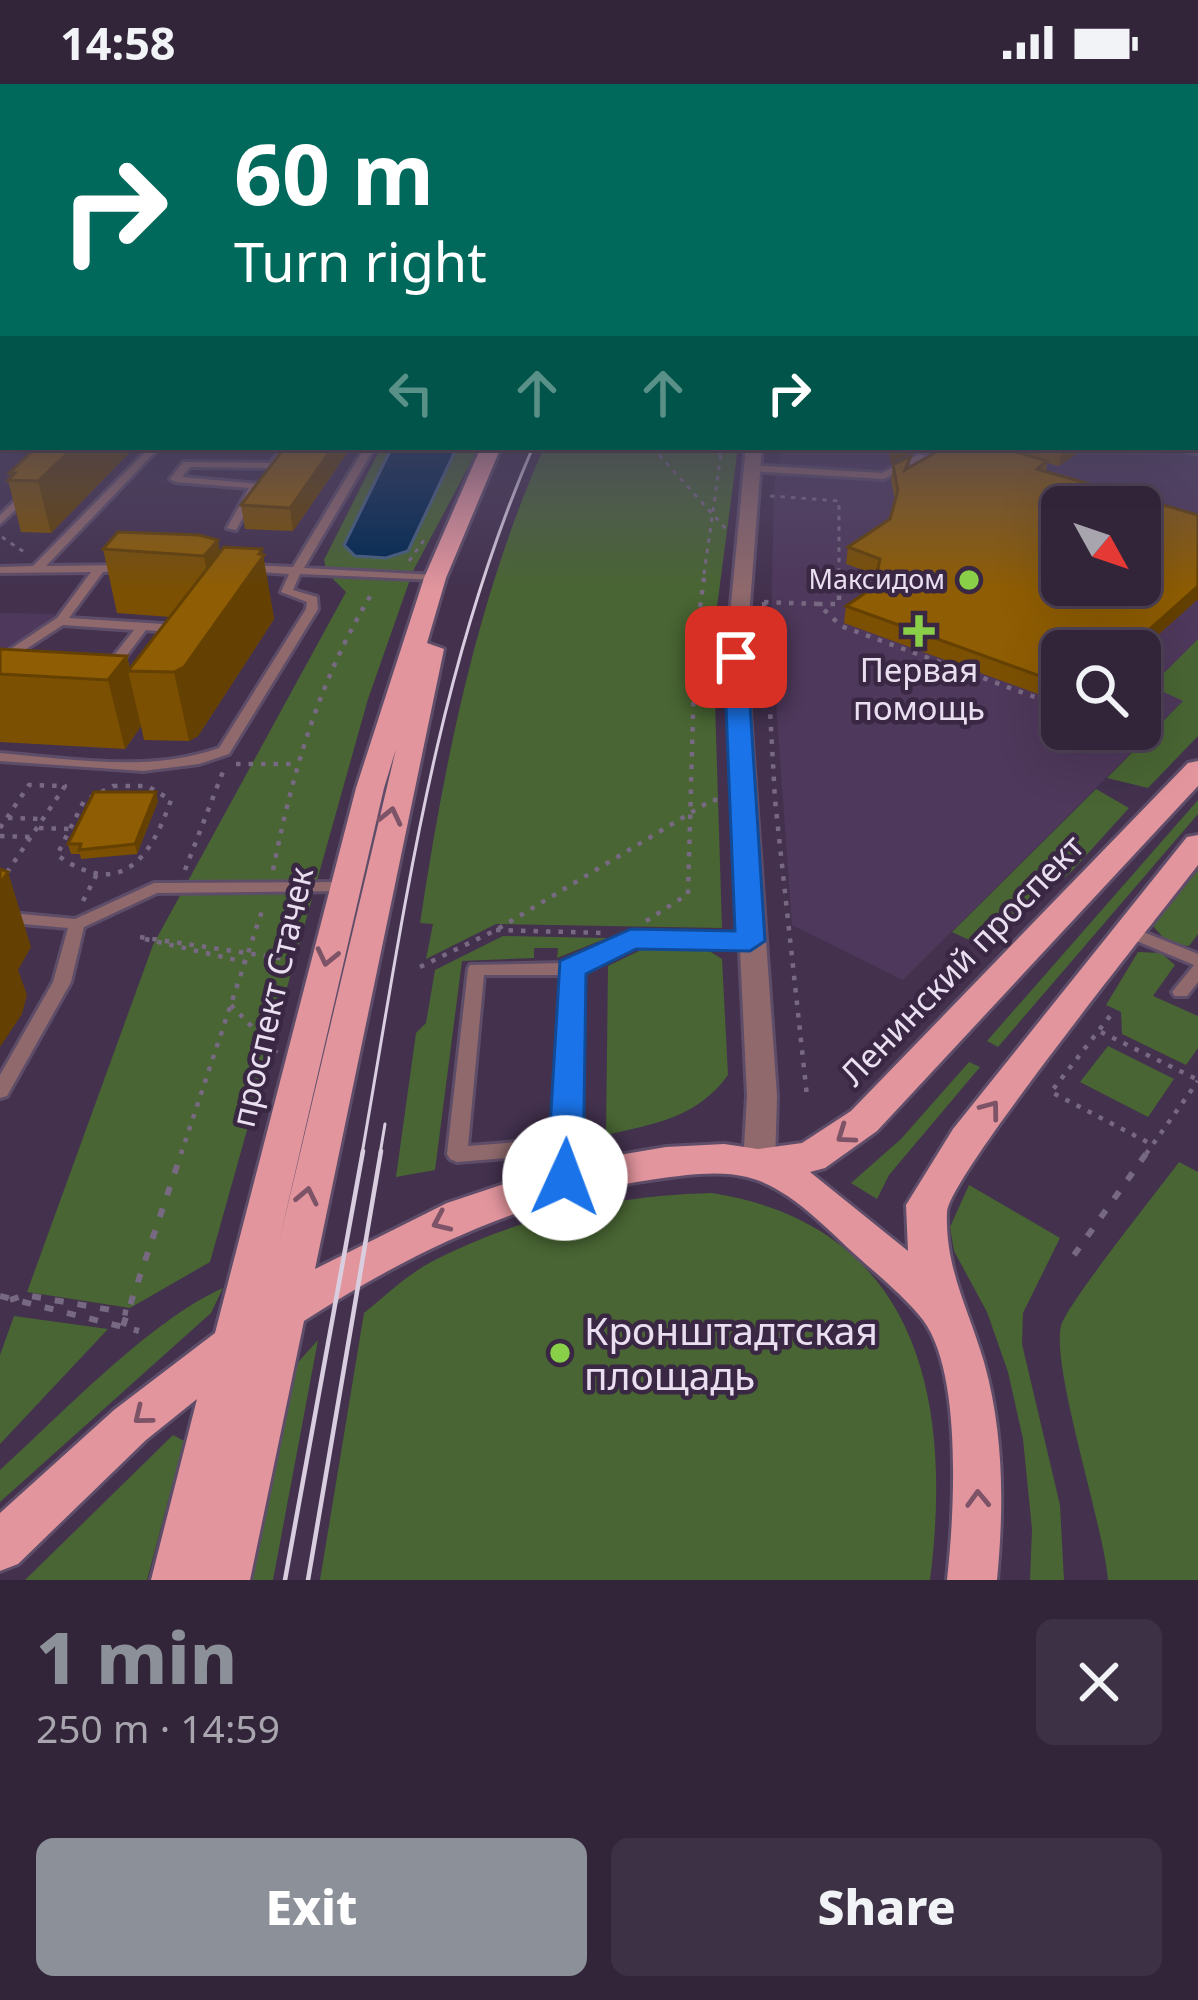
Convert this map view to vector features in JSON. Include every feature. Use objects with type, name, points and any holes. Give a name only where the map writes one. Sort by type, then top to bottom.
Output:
[{"type":"main road","name":"проспект Стачек","points":[[176,1580],[343,887],[436,578],[490,450]]},
{"type":"main road","points":[[225,1580],[410,730],[456,578],[508,450]]},
{"type":"main road","name":"Ленинский проспект","points":[[759,1164],[811,1157],[864,1121],[1198,769]]},
{"type":"main road","points":[[972,1580],[978,1522],[974,1418],[926,1257],[926,1205],[936,1183],[1126,930],[1198,844]]},
{"type":"main road","points":[[0,1546],[130,1425],[234,1343],[412,1235],[565,1162],[759,1164],[856,1230],[944,1312]]},
{"type":"street","points":[[758,461],[744,533],[736,657],[762,1096],[759,1164]]},
{"type":"lane","points":[[38,568],[152,450]]},
{"type":"lane","points":[[232,528],[256,486],[175,479],[187,464],[273,466],[287,450]]},
{"type":"lane","points":[[287,592],[368,450]]},
{"type":"lane","points":[[758,461],[884,476],[922,456]]},
{"type":"lane","points":[[0,520],[47,476]]},
{"type":"lane","points":[[5,666],[61,621],[96,576],[140,567]]},
{"type":"lane","points":[[224,567],[436,578]]},
{"type":"lane","points":[[0,570],[38,568],[137,583]]},
{"type":"lane","points":[[0,757],[140,764],[188,762],[224,752],[312,609],[313,600],[266,591]]},
{"type":"lane","points":[[61,621],[197,630],[183,650]]},
{"type":"lane","points":[[95,688],[142,627]]},
{"type":"lane","points":[[0,917],[78,917],[154,888],[343,887]]},
{"type":"lane","points":[[0,1091],[62,982],[78,917]]},
{"type":"lane","points":[[1126,930],[1198,966],[1181,992]]},
{"type":"lane","points":[[571,969],[565,1162],[457,1154],[476,969],[571,969],[631,939],[750,941]]},
{"type":"path","points":[[655,450],[722,529],[744,533]]},
{"type":"path","points":[[642,924],[688,895],[695,644],[721,451]]},
{"type":"path","points":[[758,461],[769,504]]},
{"type":"path","points":[[769,495],[839,501],[839,624]]},
{"type":"path","points":[[123,1326],[269,888],[296,764],[347,629],[384,575],[405,567],[433,526]]},
{"type":"path","points":[[0,536],[38,568]]},
{"type":"path","points":[[765,590],[775,800],[807,1096]]},
{"type":"path","points":[[764,602],[839,604]]},
{"type":"path","points":[[818,604],[839,624],[1041,699]]},
{"type":"path","points":[[980,677],[992,667]]},
{"type":"path","points":[[175,888],[212,812],[224,752]]},
{"type":"path","points":[[234,764],[296,764]]},
{"type":"path","points":[[0,883],[33,837],[65,786],[29,785],[0,832],[33,837]]},
{"type":"path","points":[[113,786],[147,786],[171,800],[150,854],[122,870],[99,870],[74,869],[57,855],[84,801],[113,786]]},
{"type":"path","points":[[128,799],[131,790]]},
{"type":"path","points":[[421,967],[496,930],[716,800]]},
{"type":"path","points":[[7,818],[44,819]]},
{"type":"path","points":[[39,828],[70,829]]},
{"type":"path","points":[[78,917],[99,870]]},
{"type":"path","points":[[246,959],[160,936],[140,937],[246,959],[302,961]]},
{"type":"path","points":[[231,1005],[277,1054]]},
{"type":"path","points":[[1110,1016],[1052,1092],[1153,1145]]},
{"type":"path","points":[[1074,1255],[1198,1080],[1099,1031]]},
{"type":"path","points":[[9,1300],[25,1295],[128,1312]]},
{"type":"path","points":[[0,1296],[139,1331]]},
{"type":"shaded area","points":[[781,450],[941,450],[1041,497],[1041,606],[1161,606],[1161,564],[1198,527],[1198,639],[1161,677],[1161,630],[1041,630],[1041,750],[1134,750],[903,980],[792,925],[771,633],[774,486]]},
{"type":"shaded area","points":[[1198,450],[1198,524],[1161,514],[1161,486],[1064,486],[940,451]]},
{"type":"shaded area","points":[[0,613],[56,614],[0,657]]},
{"type":"shaded area","points":[[1161,690],[1184,700],[1161,723]]},
{"type":"green space","points":[[379,450],[477,450],[413,571],[368,699],[210,1262],[130,1308],[27,1292],[153,945],[346,592],[327,573],[324,560]]},
{"type":"green space","points":[[543,450],[738,450],[713,637],[722,928],[496,924],[426,959],[433,924],[420,923],[440,801],[466,680],[520,504]]},
{"type":"green space","points":[[1198,639],[1198,736],[1148,788],[1107,778],[1135,750],[1161,750],[1161,723],[1183,701],[1161,691],[1161,676]]},
{"type":"green space","points":[[1096,789],[1129,808],[1072,871],[982,946],[952,932]]},
{"type":"green space","points":[[1198,800],[1198,814],[998,1047],[987,1041]]},
{"type":"green space","points":[[1198,870],[1198,934],[1189,946],[1168,943],[1153,926]]},
{"type":"green space","points":[[503,936],[607,938],[557,958],[558,948],[534,948],[534,958],[462,961],[435,1170],[396,1177],[416,1033],[426,1023],[435,970]]},
{"type":"green space","points":[[706,949],[722,959],[728,1075],[688,1110],[658,1123],[606,1135],[608,966],[641,950]]},
{"type":"green space","points":[[1138,952],[1161,953],[1175,965],[1153,996],[1198,1016],[1198,1048],[1186,1065],[1122,1034],[1121,1012],[1106,1005]]},
{"type":"green space","points":[[1108,1046],[1174,1079],[1148,1117],[1080,1082]]},
{"type":"green space","points":[[969,1062],[980,1067],[889,1175],[877,1199],[851,1183],[901,1139]]},
{"type":"green space","points":[[1179,1162],[1198,1172],[1198,1580],[1108,1580],[1063,1375],[1061,1326]]},
{"type":"green space","points":[[969,1185],[1060,1238],[1023,1313],[1022,1344],[1060,1505],[1064,1580],[1030,1580],[1032,1529],[1023,1439],[1008,1372],[987,1312],[954,1251],[950,1227]]},
{"type":"green space","points":[[712,1193],[782,1212],[837,1242],[878,1282],[907,1331],[926,1387],[935,1448],[930,1580],[320,1580],[364,1313],[422,1267],[532,1221],[640,1198]]},
{"type":"green space","points":[[223,1288],[211,1313],[0,1502],[0,1470],[136,1346]]},
{"type":"green space","points":[[14,1316],[108,1329],[0,1444],[0,1355]]},
{"type":"green space","points":[[318,1340],[273,1580],[250,1580],[292,1369]]},
{"type":"green space","points":[[173,1435],[184,1441],[147,1580],[25,1580]]},
{"type":"water","points":[[391,450],[456,450],[408,551],[386,558],[355,556],[344,545]]},
{"type":"building","points":[[34,450],[71,450],[38,481],[8,480],[15,473],[9,473]]},
{"type":"building","points":[[283,450],[331,450],[290,508],[241,505]]},
{"type":"building","name":"Максидом","points":[[940,450],[1010,450],[1047,461],[1037,469],[1096,486],[1041,486],[1041,606],[1161,606],[1161,504],[1198,515],[1198,586],[1149,630],[1041,630],[1041,676],[846,606],[874,587],[880,559],[848,547],[890,519],[898,490],[893,465],[911,456],[905,470]]},
{"type":"building","points":[[118,532],[218,540],[204,556],[103,549]]},
{"type":"building","points":[[224,547],[262,549],[259,554],[264,555],[184,667],[174,672],[128,671]]},
{"type":"building","points":[[0,649],[127,656],[108,680],[0,674]]},
{"type":"building","points":[[94,792],[156,792],[135,844],[79,850],[81,844],[68,844]]},
{"type":"tram line","points":[[362,1154],[409,884],[447,706],[499,532],[532,450]]},
{"type":"tram line","points":[[380,1154],[385,1124]]},
{"type":"tram line","points":[[285,1580],[363,1151]]},
{"type":"tram line","points":[[308,1580],[381,1151]]},
{"type":"place","name":"Максидом","points":[[969,580]]},
{"type":"place","name":"Первая помощь","points":[[919,631]]},
{"type":"place","name":"Кронштадтская площадь","points":[[560,1353]]},
{"type":"route","points":[[565,1178],[571,969],[631,939],[750,941],[736,657]]}]
